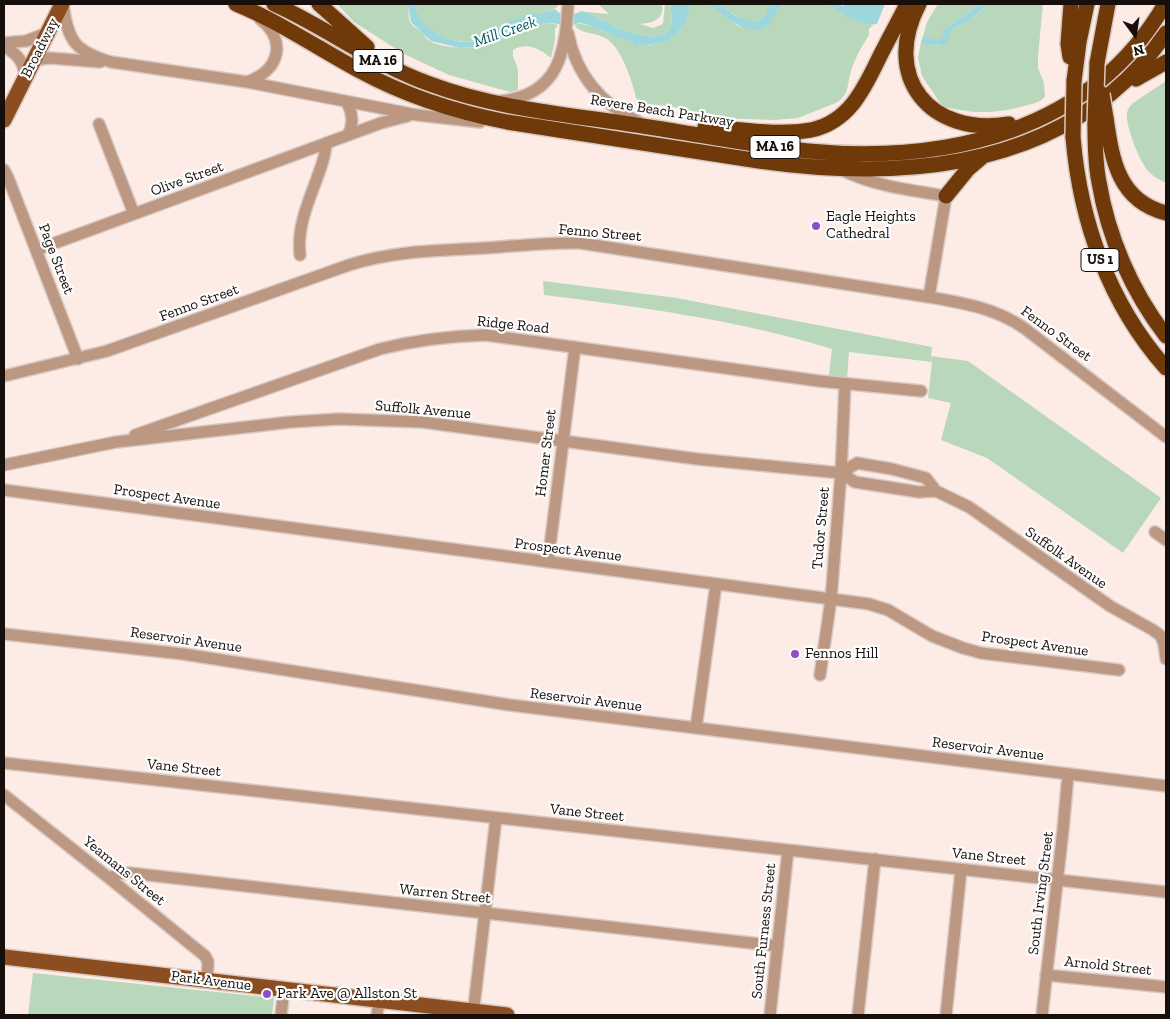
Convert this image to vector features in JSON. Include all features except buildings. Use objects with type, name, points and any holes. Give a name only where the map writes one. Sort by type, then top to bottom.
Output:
[{"type":"highway","name":"Revere Beach Parkway","points":[[274,4],[302,17],[400,72],[437,87],[490,102],[784,148],[824,152],[872,153],[927,149],[966,143],[1013,130],[1056,112],[1090,90],[1119,64],[1141,41],[1165,4]]},
{"type":"highway","points":[[319,4],[362,43],[400,72]]},
{"type":"highway","points":[[655,128],[705,127],[791,132],[813,130],[827,124],[845,112],[859,97],[907,4]]},
{"type":"highway","points":[[919,4],[908,28],[905,61],[916,91],[931,107],[949,119],[981,126],[1000,126],[1056,112]]},
{"type":"highway","points":[[1071,4],[1068,44],[1074,80]]},
{"type":"highway","name":"US 1","points":[[1087,4],[1074,80],[1073,137],[1081,196],[1103,266],[1129,317],[1142,338],[1166,368]]},
{"type":"highway","name":"US 1","points":[[1108,4],[1097,63],[1100,121],[1099,182],[1113,236],[1125,266],[1138,294],[1166,336]]},
{"type":"highway","name":"MA 16","points":[[241,6],[280,24],[360,71],[410,95],[470,114],[539,127],[785,165],[840,169],[909,167],[956,161],[987,155],[1057,130],[1109,96],[1140,66],[1166,33]]},
{"type":"highway","points":[[1109,96],[1166,62]]},
{"type":"highway","points":[[1100,121],[1125,186],[1148,207],[1166,213]]},
{"type":"highway","points":[[946,196],[968,169],[987,155]]},
{"type":"main road","name":"Broadway","points":[[4,120],[62,4]]},
{"type":"main road","name":"Park Avenue","points":[[4,957],[284,990],[378,1008],[507,1015]]},
{"type":"street","points":[[62,4],[68,28],[77,45],[91,55],[111,62]]},
{"type":"street","points":[[241,6],[270,28],[275,36],[277,48],[275,60],[269,70],[258,78],[247,82]]},
{"type":"street","points":[[490,102],[522,97],[536,91],[544,84],[559,61],[566,39],[568,7]]},
{"type":"street","points":[[567,28],[576,58],[600,96],[612,107],[627,116],[655,128]]},
{"type":"street","points":[[4,43],[26,41],[47,34]]},
{"type":"street","points":[[4,47],[18,57],[24,67],[25,76]]},
{"type":"street","points":[[34,60],[50,58],[88,62],[111,62],[247,82],[417,116],[539,127]]},
{"type":"street","points":[[347,103],[351,110],[352,120],[348,135]]},
{"type":"street","name":"Olive Street","points":[[36,250],[381,123],[417,116]]},
{"type":"street","points":[[99,124],[134,214]]},
{"type":"street","points":[[300,255],[302,222],[324,161],[326,143]]},
{"type":"street","points":[[840,169],[869,181],[946,196],[929,297]]},
{"type":"street","name":"Page Street","points":[[4,170],[78,359]]},
{"type":"street","name":"Fenno Street","points":[[4,376],[78,359],[128,344],[349,265],[374,258],[409,252],[552,244],[586,244],[929,297],[986,308],[1018,324],[1166,437]]},
{"type":"street","name":"Ridge Road","points":[[116,442],[380,349],[414,340],[454,336],[486,335],[845,384],[921,391]]},
{"type":"street","name":"Homer Street","points":[[548,562],[575,347]]},
{"type":"street","name":"Tudor Street","points":[[820,675],[830,600],[841,473],[845,384]]},
{"type":"street","name":"Suffolk Avenue","points":[[4,465],[116,442],[291,422],[339,419],[422,422],[697,460],[841,473],[855,482],[919,492],[936,491]]},
{"type":"street","name":"Suffolk Avenue","points":[[841,473],[857,463],[892,469],[926,478],[936,491],[969,507],[1110,606],[1161,636],[1166,659]]},
{"type":"street","name":"Prospect Avenue","points":[[4,490],[869,604],[888,610],[932,636],[980,653],[1119,670]]},
{"type":"street","points":[[1155,532],[1166,540]]},
{"type":"street","points":[[696,728],[716,584]]},
{"type":"street","name":"Reservoir Avenue","points":[[4,634],[137,648],[510,705],[1166,786]]},
{"type":"street","name":"Vane Street","points":[[4,763],[1166,892]]},
{"type":"street","name":"South Irving Street","points":[[1042,1015],[1068,774]]},
{"type":"street","name":"Yeamans Street","points":[[4,795],[205,956],[208,960],[207,981]]},
{"type":"street","points":[[474,1013],[496,818]]},
{"type":"street","name":"South Furness Street","points":[[770,1015],[788,850]]},
{"type":"street","points":[[858,1015],[875,859]]},
{"type":"street","points":[[946,1015],[961,870]]},
{"type":"street","name":"Warren Street","points":[[109,878],[118,874],[130,873],[778,946]]},
{"type":"street","name":"Arnold Street","points":[[1046,975],[1166,987]]},
{"type":"street","points":[[281,1015],[284,990]]},
{"type":"green space","points":[[337,4],[409,4],[406,6],[408,6],[410,22],[414,27],[432,42],[455,47],[488,46],[504,36],[531,25],[550,23],[558,25],[555,29],[555,40],[551,58],[529,46],[513,50],[513,56],[518,69],[518,90],[510,92],[449,75],[404,54],[354,22]]},
{"type":"green space","points":[[416,4],[559,5],[549,11],[527,16],[506,24],[479,40],[467,42],[447,38],[428,28],[421,21],[417,13]]},
{"type":"green space","points":[[598,4],[662,4],[660,17],[649,23],[640,24],[653,28],[663,24],[665,4],[670,4],[671,27],[663,35],[653,36],[628,31],[586,12],[609,14]]},
{"type":"green space","points":[[690,4],[710,4],[717,12],[720,12],[738,26],[756,29],[765,26],[774,17],[781,4],[829,4],[854,19],[873,25],[869,29],[869,35],[855,61],[845,95],[842,99],[798,118],[775,120],[717,118],[688,113],[675,107],[640,103],[637,101],[625,65],[616,48],[603,37],[578,29],[575,26],[576,23],[594,26],[604,32],[632,42],[636,46],[639,44],[649,46],[657,42],[669,41],[672,36],[675,36],[686,21]]},
{"type":"green space","points":[[720,4],[772,4],[762,20],[750,22]]},
{"type":"green space","points":[[938,4],[980,4],[949,26],[944,31],[941,40],[937,42],[923,36],[927,22]]},
{"type":"green space","points":[[989,4],[1043,4],[1038,68],[1044,83],[1045,97],[1033,104],[993,112],[973,112],[942,106],[922,76],[918,58],[921,42],[938,46],[951,30],[968,21]]},
{"type":"green space","points":[[1166,81],[1166,183],[1151,174],[1141,161],[1128,126],[1127,113],[1133,103]]},
{"type":"green space","points":[[543,281],[677,298],[932,347],[931,356],[968,361],[1161,498],[1123,553],[987,458],[941,440],[951,403],[928,398],[932,362],[849,352],[847,379],[829,375],[832,349],[725,322],[617,304],[544,295]]},
{"type":"green space","points":[[33,973],[274,998],[272,1015],[28,1015]]},
{"type":"water","name":"Mill Creek","points":[[416,4],[417,13],[422,21],[438,34],[448,39],[468,42],[483,39],[501,26],[514,20],[555,9],[559,13],[575,14],[581,11],[586,12],[603,21],[641,35],[662,35],[669,30],[671,24],[670,4],[690,4],[686,22],[675,36],[672,36],[669,41],[657,42],[648,46],[639,44],[635,47],[630,42],[585,24],[577,23],[567,26],[550,23],[534,25],[515,32],[490,44],[486,49],[487,46],[485,45],[460,48],[431,41],[411,22],[408,6],[404,5]]},
{"type":"water","points":[[710,4],[720,4],[734,15],[745,20],[757,22],[764,17],[770,4],[781,5],[768,25],[759,29],[753,29],[729,20],[720,12],[717,12]]},
{"type":"water","points":[[829,4],[843,6],[847,4],[885,4],[877,24],[871,24],[851,19]]},
{"type":"water","points":[[980,4],[989,4],[968,21],[951,30],[949,40],[943,45],[921,42],[923,36],[939,41],[945,29]]},
{"type":"place","name":"Eagle Heights Cathedral","points":[[816,226]]},
{"type":"place","name":"Fennos Hill","points":[[795,654]]},
{"type":"place","name":"Park Ave @ Allston St","points":[[267,994]]}]
